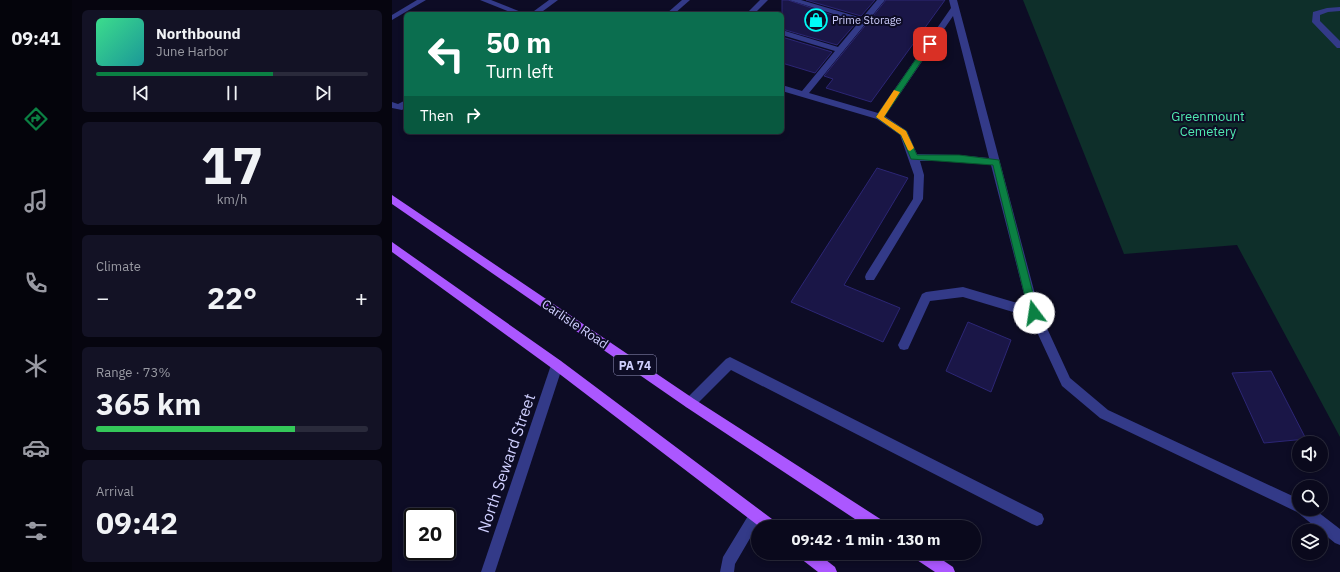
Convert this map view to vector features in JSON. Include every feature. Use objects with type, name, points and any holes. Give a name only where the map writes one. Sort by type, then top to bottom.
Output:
[{"type":"main road","name":"Carlisle Road","points":[[392,199],[690,403],[869,520]]},
{"type":"main road","points":[[392,246],[557,365],[761,520]]},
{"type":"main road","points":[[814,560],[830,572]]},
{"type":"main road","points":[[930,560],[948,572]]},
{"type":"street","points":[[392,18],[422,0]]},
{"type":"street","points":[[484,0],[517,12]]},
{"type":"street","points":[[537,12],[554,0]]},
{"type":"street","points":[[672,12],[686,0]]},
{"type":"street","points":[[752,12],[764,0]]},
{"type":"street","points":[[793,0],[864,21]]},
{"type":"street","points":[[804,95],[881,0]]},
{"type":"street","points":[[880,117],[954,4]]},
{"type":"street","points":[[954,4],[1034,313],[1066,382],[1104,414],[1292,503]]},
{"type":"street","points":[[1340,9],[1327,10],[1316,14],[1316,22],[1340,46]]},
{"type":"street","points":[[784,33],[840,50]]},
{"type":"street","points":[[784,89],[880,117],[904,133],[914,157],[919,175],[918,199],[870,277]]},
{"type":"street","points":[[392,105],[399,108],[404,104]]},
{"type":"street","points":[[914,157],[959,158],[996,162]]},
{"type":"street","points":[[904,345],[926,297],[963,292],[1034,313]]},
{"type":"street","points":[[690,403],[730,363],[1036,519]]},
{"type":"street","name":"North Seward Street","points":[[488,572],[557,365]]},
{"type":"street","points":[[727,572],[728,562],[756,516]]},
{"type":"street","points":[[1312,516],[1340,538]]},
{"type":"green space","name":"Greenmount Cemetery","points":[[1023,0],[1340,0],[1340,437],[1237,245],[1124,254]]},
{"type":"building","points":[[782,0],[788,0],[856,23],[837,45],[784,30],[784,12],[782,12]]},
{"type":"building","points":[[806,0],[875,0],[861,16]]},
{"type":"building","points":[[886,0],[945,0],[871,102],[826,88],[833,79],[824,76]]},
{"type":"building","points":[[784,38],[832,52],[815,73],[784,64]]},
{"type":"building","points":[[877,168],[908,178],[844,285],[900,308],[883,342],[791,302]]},
{"type":"building","points":[[968,322],[1011,340],[991,392],[946,371]]},
{"type":"building","points":[[1271,371],[1304,436],[1292,436],[1292,440],[1264,443],[1232,373]]},
{"type":"slow traffic","points":[[897,92],[880,117],[904,133],[910,148]]},
{"type":"place","name":"Prime Storage","points":[[816,20]]},
{"type":"route","points":[[930,44],[880,117],[904,133],[914,157],[959,158],[996,162],[1034,313]]}]
